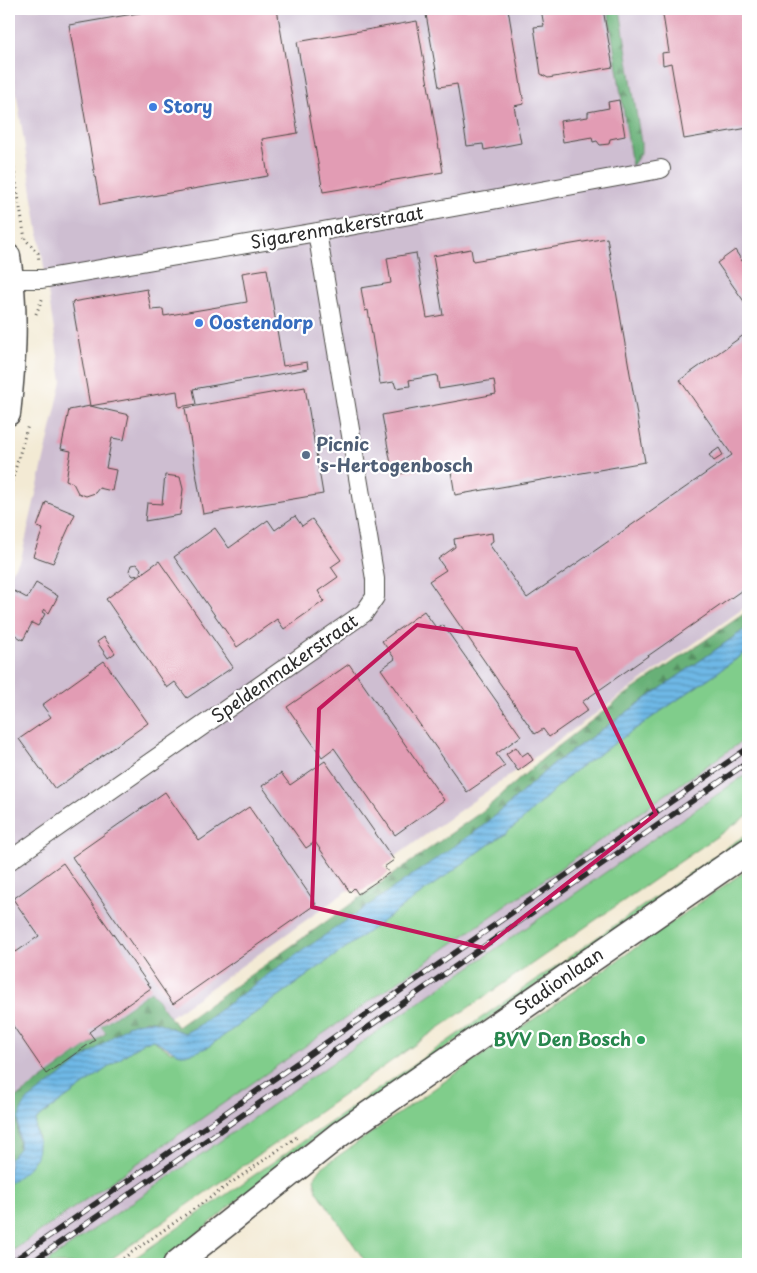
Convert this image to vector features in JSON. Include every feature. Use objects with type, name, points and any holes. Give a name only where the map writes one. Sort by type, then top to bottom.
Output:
[{"type":"main road","name":"Stadionlaan","points":[[176,1264],[340,1134],[748,851]]},
{"type":"main road","name":"Stadionlaan","points":[[194,1264],[252,1204]]},
{"type":"street","name":"Sigarenmakerstraat","points":[[12,279],[42,279],[317,232],[661,169]]},
{"type":"street","name":"Speldenmakerstraat","points":[[9,861],[364,613],[376,597],[376,579],[317,232]]},
{"type":"street","points":[[9,256],[16,316],[15,364],[9,414]]},
{"type":"highlighted area","points":[[417,625],[576,649],[656,814],[484,948],[312,907],[319,709]]},
{"type":"shaded area","points":[[9,9],[748,9],[748,605],[9,1132],[9,574],[21,559],[62,381],[9,47]]},
{"type":"shaded area","points":[[748,737],[748,773],[44,1264],[9,1264],[9,1253]]},
{"type":"green space","points":[[608,9],[620,9],[641,143],[641,153],[632,166]]},
{"type":"green space","points":[[748,611],[748,627],[553,764],[479,829],[198,1026],[185,1033],[145,1020],[17,1123],[19,1149],[9,1159],[10,1102],[106,1033],[101,1026],[151,991],[177,1027],[484,810],[547,755],[625,695]]},
{"type":"green space","points":[[748,651],[748,737],[9,1253],[9,1183],[24,1171],[35,1155],[38,1143],[37,1119],[143,1042],[153,1040],[171,1052],[208,1047],[519,823],[573,772]]},
{"type":"green space","points":[[748,773],[748,815],[420,1041],[104,1264],[44,1264]]},
{"type":"green space","points":[[748,833],[748,838],[282,1162],[162,1264],[126,1264]]},
{"type":"green space","name":"BVV Den Bosch","points":[[748,869],[748,1264],[367,1264],[317,1191],[314,1178],[321,1168]]},
{"type":"water","points":[[748,627],[748,651],[573,772],[519,823],[208,1047],[190,1054],[183,1054],[173,1051],[153,1040],[143,1042],[37,1119],[35,1128],[38,1150],[36,1156],[25,1171],[9,1183],[9,1159],[19,1149],[18,1123],[20,1112],[28,1100],[127,1026],[152,1021],[185,1033],[198,1026],[270,973],[479,829],[553,764]]},
{"type":"building","points":[[162,9],[277,9],[298,133],[262,139],[268,176],[100,205],[69,25]]},
{"type":"building","points":[[425,9],[508,9],[524,104],[514,106],[521,143],[484,150],[483,144],[467,146],[457,84],[439,87]]},
{"type":"building","points":[[541,9],[603,9],[613,67],[548,78],[541,74],[534,27],[544,26]]},
{"type":"building","points":[[662,9],[748,9],[748,128],[684,139],[671,63],[663,65],[662,53],[669,52]]},
{"type":"building","points":[[417,21],[443,172],[323,192],[297,42]]},
{"type":"building","points":[[619,100],[625,136],[610,139],[609,144],[600,145],[597,141],[593,142],[592,137],[563,142],[560,121],[588,117],[588,112],[609,108],[608,102]]},
{"type":"building","points":[[607,238],[645,462],[455,495],[450,465],[393,475],[382,415],[496,394],[494,380],[439,389],[437,375],[409,380],[410,386],[396,388],[394,382],[380,384],[368,310],[365,311],[361,288],[391,283],[387,258],[416,253],[427,318],[443,315],[433,256],[471,249],[473,261]]},
{"type":"building","points":[[735,250],[742,261],[748,264],[748,307],[717,263]]},
{"type":"building","points":[[267,269],[283,366],[307,362],[308,369],[193,389],[196,404],[179,407],[177,391],[90,406],[72,302],[147,289],[151,310],[163,309],[164,316],[247,302],[242,273]]},
{"type":"building","points":[[748,332],[748,586],[582,702],[588,710],[549,737],[543,729],[535,734],[429,581],[446,570],[438,559],[455,547],[454,539],[492,533],[493,541],[489,544],[527,598],[732,455],[680,380]]},
{"type":"building","points":[[305,387],[323,494],[203,514],[185,408]]},
{"type":"building","points":[[90,406],[129,415],[124,440],[112,438],[106,468],[116,470],[112,491],[99,488],[95,493],[86,496],[78,493],[73,483],[66,480],[71,451],[61,449],[69,410]]},
{"type":"building","points":[[719,448],[723,455],[714,461],[709,455]]},
{"type":"building","points":[[165,475],[180,477],[183,489],[180,515],[145,521],[147,503],[162,504]]},
{"type":"building","points":[[46,502],[75,514],[53,563],[33,556],[43,529],[37,527]]},
{"type":"building","points":[[295,516],[302,526],[312,519],[341,560],[331,567],[338,577],[318,591],[324,601],[284,629],[277,619],[237,647],[174,557],[215,528],[229,548],[268,520],[275,530]]},
{"type":"building","points":[[159,561],[233,667],[187,698],[175,682],[167,688],[106,599]]},
{"type":"building","points":[[137,564],[141,569],[139,575],[133,576],[129,571],[131,565]]},
{"type":"building","points":[[36,583],[58,596],[49,613],[44,609],[42,612],[45,614],[38,626],[32,623],[23,640],[9,631],[9,601],[14,591],[27,598]]},
{"type":"building","points":[[424,611],[437,629],[443,625],[521,736],[496,754],[505,766],[467,792],[381,669],[395,659],[382,641]]},
{"type":"building","points":[[104,637],[115,653],[108,658],[97,642]]},
{"type":"building","points":[[104,661],[148,723],[55,789],[19,739],[51,717],[42,705]]},
{"type":"building","points":[[349,664],[444,800],[395,835],[334,748],[322,757],[287,707]]},
{"type":"building","points":[[516,747],[522,756],[528,752],[533,760],[518,771],[506,754]]},
{"type":"building","points":[[325,761],[394,860],[384,867],[389,873],[358,894],[354,888],[350,892],[315,842],[306,848],[262,786],[281,773],[290,785]]},
{"type":"building","points":[[165,792],[199,841],[249,807],[316,904],[173,1004],[72,857]]},
{"type":"building","points":[[63,863],[151,988],[89,1032],[95,1040],[46,1074],[9,1020],[9,942],[16,952],[39,936],[13,899]]},
{"type":"railway","points":[[9,1264],[748,748]]},
{"type":"railway","points":[[29,1264],[748,762]]},
{"type":"place","name":"Story","points":[[153,107]]},
{"type":"place","name":"Oostendorp","points":[[199,323]]},
{"type":"place","name":"Picnic 's-Hertogenbosch","points":[[306,455]]},
{"type":"place","name":"BVV Den Bosch","points":[[641,1040]]}]
